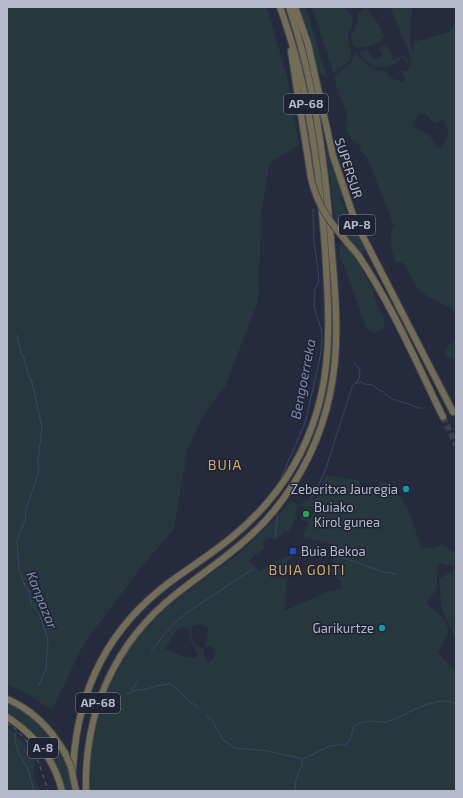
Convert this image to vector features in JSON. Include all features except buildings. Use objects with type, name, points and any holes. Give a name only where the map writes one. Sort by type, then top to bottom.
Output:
[{"type":"highway","name":"AP-68","points":[[73,791],[75,744],[83,703],[94,675],[114,638],[130,618],[154,595],[235,536],[263,507],[283,483],[293,466],[309,434],[317,411],[325,377],[328,336],[328,290],[324,233],[311,132],[298,63],[280,7]]},
{"type":"highway","name":"AP-68","points":[[86,791],[87,761],[93,724],[104,688],[117,660],[135,635],[159,609],[177,593],[238,546],[273,513],[288,493],[305,465],[328,405],[334,372],[336,322],[329,217],[323,160],[311,89],[301,47],[289,7]]},
{"type":"highway","name":"SUPERSUR","points":[[295,7],[308,44],[331,150],[355,221],[453,412]]},
{"type":"highway","name":"AP-8","points":[[289,33],[311,178],[317,198],[334,228],[358,255],[380,290],[443,417]]},
{"type":"highway","name":"A-8","points":[[7,699],[42,721],[55,737],[65,753],[71,767],[76,791]]},
{"type":"highway","name":"A-8","points":[[7,716],[23,728],[41,746],[53,764],[62,791]]},
{"type":"shaded area","points":[[7,7],[267,7],[287,77],[299,145],[270,163],[262,207],[258,301],[225,387],[205,412],[188,448],[174,529],[143,565],[83,645],[52,710],[24,692],[7,685]]},
{"type":"shaded area","points":[[293,7],[306,7],[327,77],[310,69],[302,35]]},
{"type":"shaded area","points":[[312,7],[344,7],[353,18],[348,36],[351,56],[350,60],[333,72]]},
{"type":"shaded area","points":[[366,7],[379,25],[384,37],[381,38],[382,41],[367,47],[356,48],[351,43],[352,35],[358,13]]},
{"type":"shaded area","points":[[390,7],[412,7],[410,43],[414,55],[414,42],[449,32],[456,19],[456,317],[451,308],[428,297],[417,288],[405,265],[401,262],[395,262],[391,239],[394,226],[368,159],[359,149],[362,147],[350,138],[347,129],[346,111],[339,95],[334,76],[351,63],[355,52],[373,68],[387,71],[388,76],[404,82],[405,76],[401,71],[407,71],[411,57]],"holes":[[[420,113],[425,114],[436,124],[444,120],[446,124],[448,135],[440,148],[436,147],[429,134],[418,130],[413,126]]]},
{"type":"shaded area","points":[[387,44],[393,60],[405,55],[408,61],[407,65],[404,58],[396,62],[396,64],[384,67],[371,65],[359,53],[360,51],[368,50],[373,60],[382,56],[379,48]]},
{"type":"shaded area","points":[[326,149],[328,149],[344,197],[340,199],[366,248],[355,258],[374,290],[373,294],[385,321],[383,328],[377,332],[372,332],[366,327],[340,255],[339,248],[343,241],[336,226]]},
{"type":"shaded area","points":[[456,339],[456,360],[445,356],[444,354],[449,345]]},
{"type":"shaded area","points":[[325,475],[359,481],[360,493],[378,494],[380,481],[389,483],[392,489],[406,505],[421,548],[434,548],[442,545],[456,553],[454,567],[441,563],[437,568],[437,589],[426,603],[440,615],[449,629],[438,653],[456,671],[456,791],[89,791],[92,744],[104,698],[126,654],[141,634],[156,618],[187,591],[241,552],[279,515],[291,500],[298,505],[310,499],[316,499]],"holes":[[[298,505],[315,507],[302,537],[333,544],[332,575],[341,582],[342,589],[327,592],[284,611],[287,579],[274,578],[293,556],[291,554],[259,571],[249,560],[265,548],[262,542],[269,538],[277,539],[285,531],[288,532],[294,523]],[[200,624],[209,628],[205,647],[212,646],[215,654],[212,660],[207,662],[204,656],[204,650],[192,637],[192,626]],[[184,627],[188,629],[191,642],[198,655],[195,658],[182,656],[165,649],[177,630]]]},
{"type":"shaded area","name":"Buiako Kirol gunea","points":[[304,506],[312,509],[309,522],[301,520]]},
{"type":"shaded area","points":[[456,569],[456,640],[442,610],[439,579]]},
{"type":"shaded area","points":[[7,701],[34,717],[52,737],[62,753],[69,770],[71,778],[71,791],[64,791],[51,758],[7,715]]},
{"type":"shaded area","points":[[7,727],[12,730],[35,758],[33,776],[41,791],[7,791]]},
{"type":"waterway","name":"Bengoerreka","points":[[281,478],[305,423],[321,353],[322,332],[314,304],[315,289],[319,281],[314,243],[313,209]]},
{"type":"waterway","name":"Kanpazar","points":[[17,335],[21,353],[32,382],[42,428],[38,460],[39,471],[26,509],[25,520],[17,541],[19,570],[25,586],[29,591],[32,605],[40,615],[48,640],[46,669],[39,685]]},
{"type":"waterway","points":[[311,498],[317,489],[326,468],[352,387],[357,383],[359,377],[360,370],[354,363]]},
{"type":"waterway","points":[[358,383],[362,382],[364,384],[373,385],[392,399],[418,408],[423,408]]},
{"type":"waterway","name":"Bengoerreka","points":[[275,538],[278,513]]},
{"type":"waterway","points":[[336,556],[383,572],[397,574]]},
{"type":"waterway","name":"Bengoerreka","points":[[150,652],[175,622],[189,611],[253,569]]},
{"type":"waterway","name":"Bengoerreka","points":[[132,691],[137,681]]},
{"type":"waterway","points":[[127,694],[137,690],[170,684],[199,708]]},
{"type":"waterway","points":[[206,714],[213,722],[223,740],[235,748],[268,751],[303,759],[330,746],[347,744],[355,725],[368,721],[389,721],[422,706],[440,701],[448,701],[456,704]]},
{"type":"waterway","points":[[16,732],[15,742],[29,772],[34,791]]},
{"type":"waterway","points":[[295,791],[296,779],[302,765],[302,759]]},
{"type":"tunnel","points":[[443,417],[456,445]]},
{"type":"railway","points":[[7,723],[16,729],[29,744],[42,771],[48,791]]},
{"type":"place","name":"Zeberitxa Jauregia","points":[[406,489]]},
{"type":"place","name":"Buiako Kirol gunea","points":[[306,514]]},
{"type":"place","name":"Buia Bekoa","points":[[293,551]]},
{"type":"place","name":"Garikurtze","points":[[382,628]]},
{"type":"district","name":"BUIA","points":[[225,465]]},
{"type":"district","name":"BUIA GOITI","points":[[307,570]]}]
